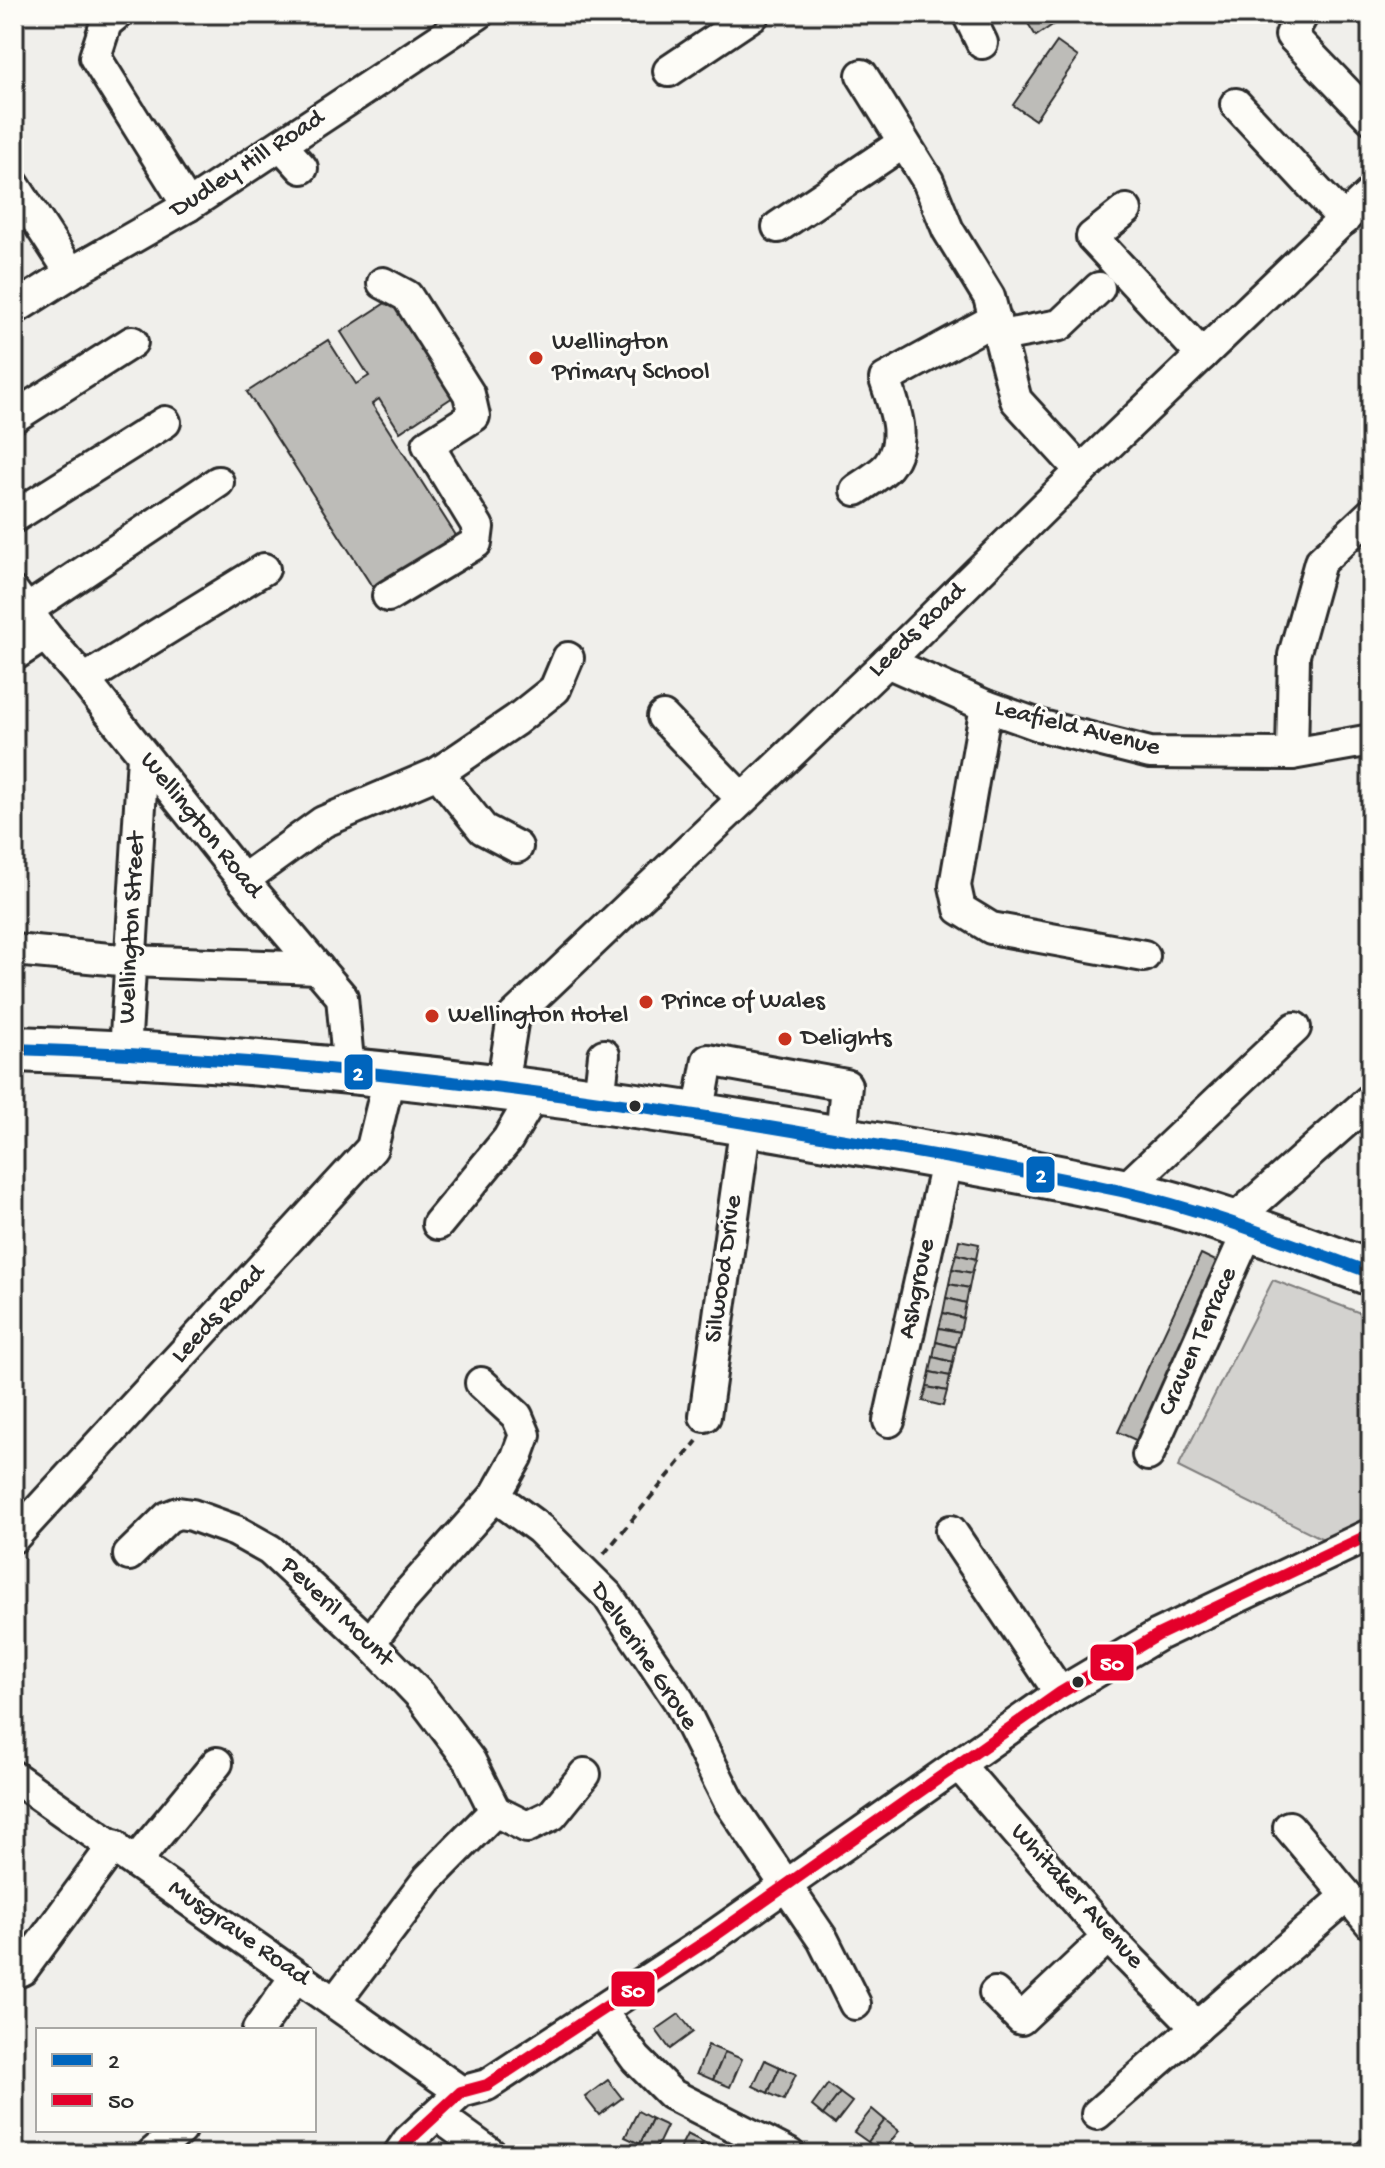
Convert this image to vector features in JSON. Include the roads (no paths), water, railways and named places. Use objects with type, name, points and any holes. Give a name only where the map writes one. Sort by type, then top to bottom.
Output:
[{"type":"highway","points":[[14,1049],[125,1052],[370,1073],[519,1088],[698,1115],[1123,1191],[1240,1226],[1371,1273]]},
{"type":"street","points":[[117,14],[106,23],[95,57],[188,206]]},
{"type":"street","name":"Dudley Hill Road","points":[[14,309],[188,206],[478,14]]},
{"type":"street","points":[[669,71],[754,14]]},
{"type":"street","points":[[968,14],[982,43]]},
{"type":"street","points":[[1303,14],[1291,35],[1371,118]]},
{"type":"street","points":[[862,75],[928,181],[948,230],[989,297],[1016,400],[1081,471]]},
{"type":"street","points":[[1236,104],[1344,220]]},
{"type":"street","points":[[778,227],[903,143]]},
{"type":"street","points":[[281,145],[302,168]]},
{"type":"street","points":[[14,185],[71,273]]},
{"type":"street","name":"Leeds Road","points":[[519,1088],[513,1017],[887,662],[1371,193]]},
{"type":"street","points":[[1126,210],[1092,237],[1202,355]]},
{"type":"street","points":[[383,283],[407,296],[469,394],[474,416],[428,445],[478,527],[476,543],[388,596]]},
{"type":"street","points":[[856,490],[887,467],[896,450],[900,431],[885,379],[998,328],[1060,325],[1099,288]]},
{"type":"street","points":[[14,417],[132,342]]},
{"type":"street","points":[[14,517],[165,422]]},
{"type":"street","points":[[21,601],[218,482]]},
{"type":"street","points":[[1292,754],[1294,655],[1320,562],[1371,514]]},
{"type":"street","points":[[84,680],[264,569]]},
{"type":"street","name":"Wellington Road","points":[[21,601],[243,880],[342,997],[370,1073]]},
{"type":"street","points":[[14,655],[45,635]]},
{"type":"street","points":[[243,880],[323,822],[438,773],[516,720],[555,689],[568,658]]},
{"type":"street","name":"Leafield Avenue","points":[[887,662],[986,706],[1042,726],[1150,753],[1292,754],[1371,740]]},
{"type":"street","points":[[986,706],[955,886],[960,909],[991,928],[1144,956]]},
{"type":"street","points":[[663,717],[742,799]]},
{"type":"street","name":"Wellington Street","points":[[125,1052],[143,756]]},
{"type":"street","points":[[438,773],[483,829],[517,847]]},
{"type":"street","points":[[14,950],[131,961],[318,968]]},
{"type":"street","points":[[1123,1191],[1295,1028]]},
{"type":"street","points":[[599,1100],[604,1055]]},
{"type":"street","points":[[698,1115],[708,1060],[846,1085],[841,1139]]},
{"type":"street","name":"Leeds Road","points":[[14,1537],[372,1148],[370,1073]]},
{"type":"street","points":[[438,1224],[508,1139],[519,1088]]},
{"type":"street","points":[[1240,1226],[1371,1099]]},
{"type":"street","name":"Silwood Drive","points":[[705,1416],[746,1123]]},
{"type":"street","name":"Ashgrove","points":[[889,1421],[947,1158]]},
{"type":"street","name":"Craven Terrace","points":[[1148,1455],[1240,1226]]},
{"type":"street","points":[[370,1643],[402,1600],[495,1496],[517,1457],[525,1435],[517,1416],[481,1383]]},
{"type":"street","name":"Delverine Grove","points":[[495,1496],[540,1529],[608,1596],[679,1701],[730,1803],[823,1940],[855,2004]]},
{"type":"street","name":"Peveril Mount","points":[[129,1555],[168,1517],[178,1513],[236,1531],[270,1550],[370,1643],[420,1695],[470,1761],[495,1811]]},
{"type":"street","points":[[951,1531],[1060,1693]]},
{"type":"street","points":[[399,2154],[408,2141],[461,2092],[487,2085],[714,1936],[1060,1693],[1158,1635],[1371,1534]]},
{"type":"street","points":[[14,1973],[22,1970],[125,1853],[217,1763]]},
{"type":"street","name":"Whitaker Avenue","points":[[958,1764],[1108,1937],[1197,2027]]},
{"type":"street","points":[[335,2002],[428,1879],[495,1811],[527,1827],[552,1815],[585,1774]]},
{"type":"street","name":"Musgrave Road","points":[[14,1777],[461,2092]]},
{"type":"street","points":[[1289,1827],[1371,1924]]},
{"type":"street","points":[[1097,2114],[1344,1892]]},
{"type":"street","points":[[995,1993],[1021,2019],[1108,1937]]},
{"type":"street","points":[[259,2028],[296,1976]]},
{"type":"street","points":[[601,2011],[636,2059],[671,2094],[789,2154]]},
{"type":"street","points":[[437,2115],[491,2154]]},
{"type":"street","points":[[152,2154],[178,2132]]},
{"type":"place","name":"Wellington Primary School","points":[[536,358]]},
{"type":"place","name":"Prince of Wales","points":[[646,1002]]},
{"type":"place","name":"Wellington Hotel","points":[[432,1016]]},
{"type":"place","name":"Delights","points":[[785,1039]]}]
